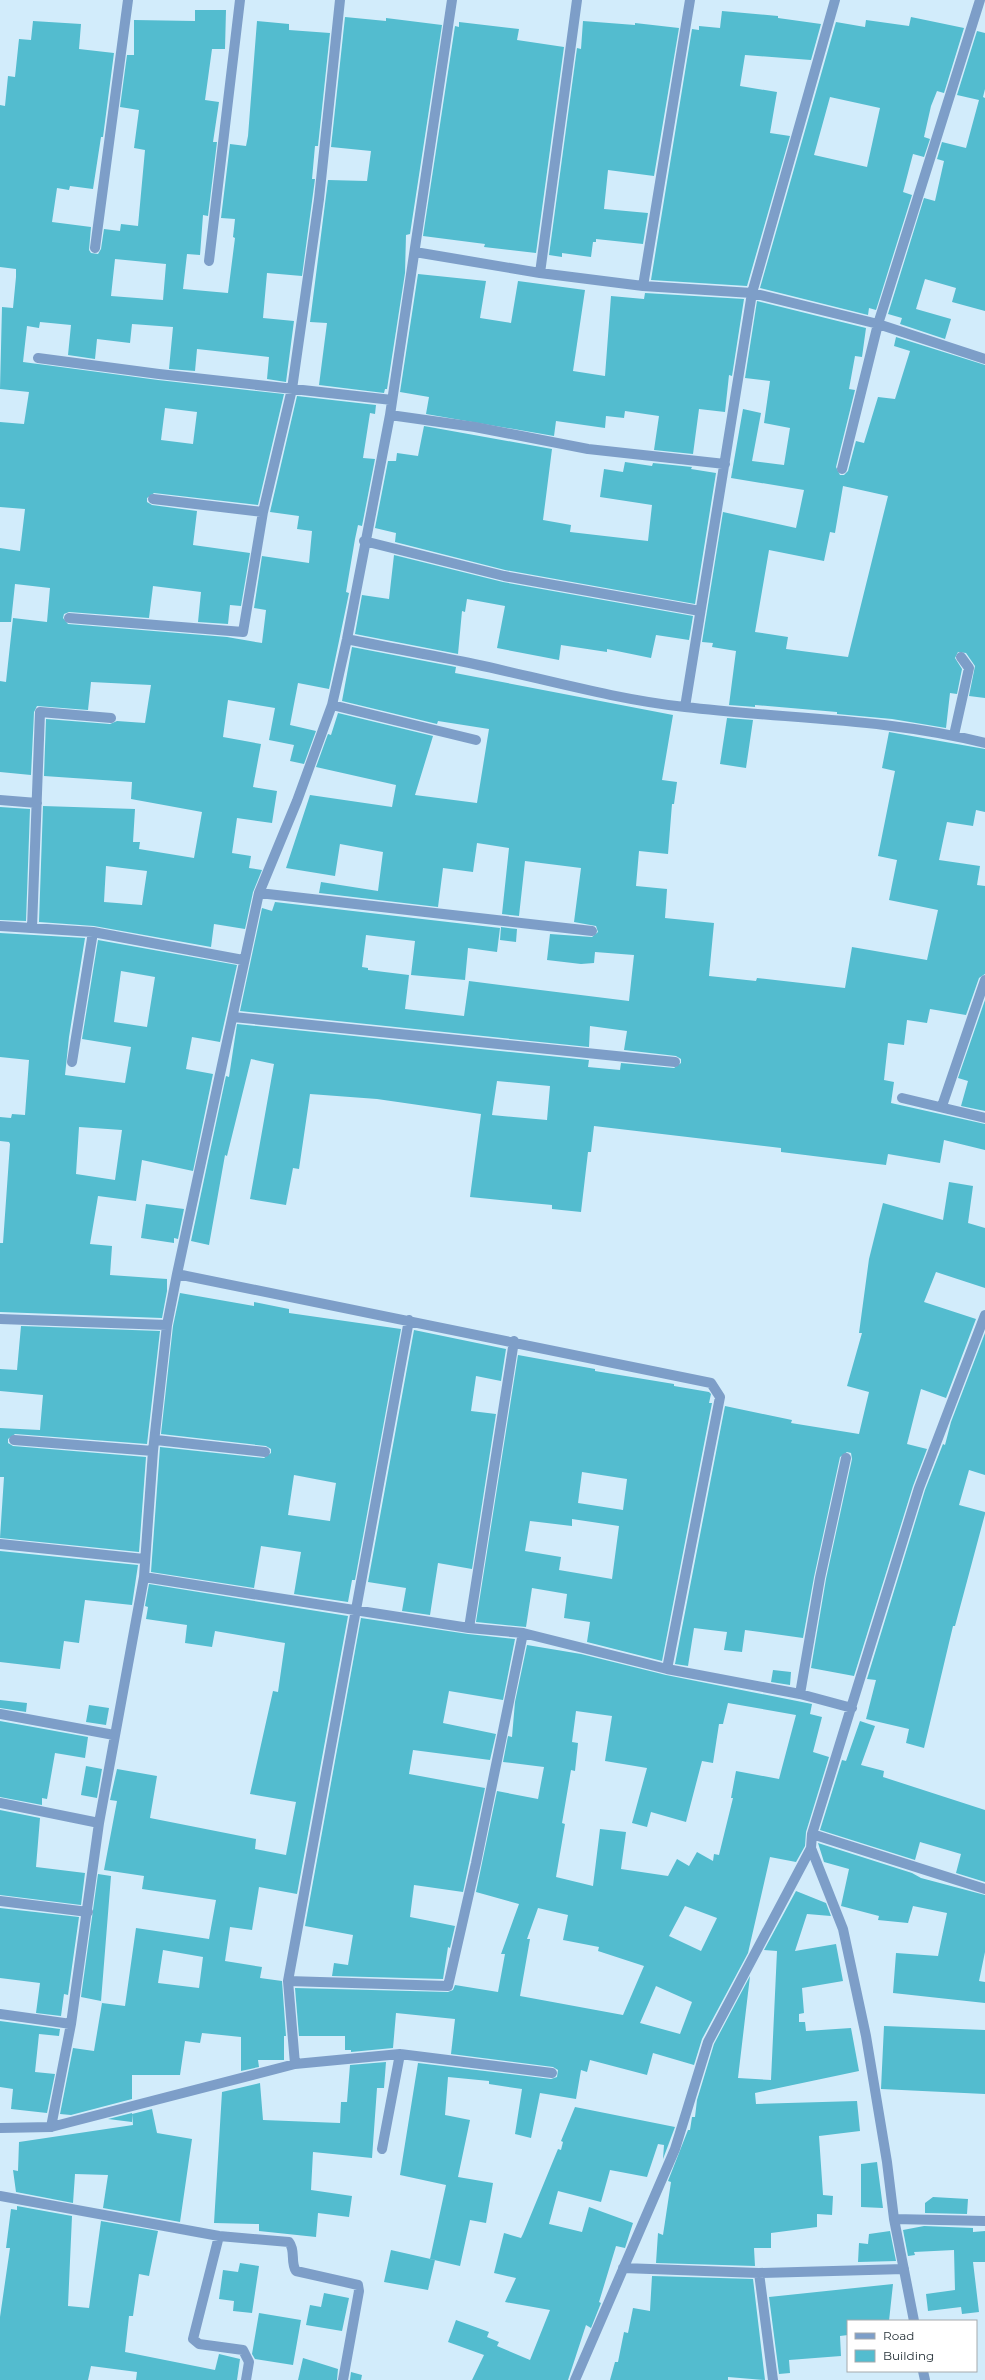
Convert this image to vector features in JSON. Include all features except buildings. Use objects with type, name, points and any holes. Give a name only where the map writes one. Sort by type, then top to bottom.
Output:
[{"type":"street","points":[[95,248],[128,0]]},
{"type":"street","points":[[209,261],[240,0]]},
{"type":"street","points":[[69,618],[243,632],[263,512],[292,389],[319,199],[340,0]]},
{"type":"street","points":[[51,2127],[72,2024],[99,1823],[144,1577],[144,1559],[167,1325],[233,1017],[243,960],[259,893],[297,801],[332,705],[390,415],[452,0]]},
{"type":"street","points":[[540,274],[577,0]]},
{"type":"street","points":[[643,286],[690,0]]},
{"type":"street","points":[[685,708],[752,293],[835,0]]},
{"type":"street","points":[[842,469],[878,324],[980,0]]},
{"type":"street","points":[[415,252],[540,274],[643,286],[752,293],[878,324],[985,359]]},
{"type":"street","points":[[38,358],[392,400]]},
{"type":"street","points":[[390,415],[475,427],[588,449],[725,464]]},
{"type":"street","points":[[153,499],[263,512]]},
{"type":"street","points":[[364,541],[504,576],[700,611]]},
{"type":"street","points":[[346,639],[474,664],[605,696],[685,708],[829,719],[954,735],[985,743]]},
{"type":"street","points":[[954,735],[969,668],[961,657]]},
{"type":"street","points":[[332,705],[476,740]]},
{"type":"street","points":[[32,928],[40,712],[111,718]]},
{"type":"street","points":[[0,800],[37,803]]},
{"type":"street","points":[[259,893],[592,931]]},
{"type":"street","points":[[0,926],[93,932],[243,960]]},
{"type":"street","points":[[72,1062],[93,932]]},
{"type":"street","points":[[942,1106],[985,980]]},
{"type":"street","points":[[233,1017],[675,1062]]},
{"type":"street","points":[[902,1098],[942,1106],[985,1118]]},
{"type":"street","points":[[177,1274],[514,1341],[711,1383],[720,1397],[667,1669]]},
{"type":"street","points":[[575,2380],[675,2149],[708,2042],[811,1848],[812,1834],[919,1488],[985,1315]]},
{"type":"street","points":[[0,1319],[167,1325]]},
{"type":"street","points":[[295,2064],[288,1981],[355,1609],[383,1470],[409,1320]]},
{"type":"street","points":[[469,1628],[514,1341]]},
{"type":"street","points":[[14,1440],[154,1451]]},
{"type":"street","points":[[156,1440],[265,1452]]},
{"type":"street","points":[[800,1694],[820,1578],[846,1458]]},
{"type":"street","points":[[0,1544],[144,1559]]},
{"type":"street","points":[[144,1577],[469,1628],[523,1633],[667,1669],[800,1694],[852,1708]]},
{"type":"street","points":[[288,1981],[448,1986],[476,1863],[523,1633]]},
{"type":"street","points":[[0,1714],[114,1735]]},
{"type":"street","points":[[0,1804],[99,1823]]},
{"type":"street","points":[[812,1834],[985,1889]]},
{"type":"street","points":[[811,1848],[843,1929],[866,2036],[887,2162],[894,2219],[914,2320]]},
{"type":"street","points":[[0,1901],[88,1912]]},
{"type":"street","points":[[0,2014],[72,2024]]},
{"type":"street","points":[[382,2149],[400,2054]]},
{"type":"street","points":[[0,2128],[51,2127],[295,2064],[400,2054],[552,2073]]},
{"type":"street","points":[[0,2196],[219,2236],[289,2242],[293,2247],[293,2267],[296,2271],[358,2285],[359,2290],[343,2380]]},
{"type":"street","points":[[894,2219],[985,2221]]},
{"type":"street","points":[[219,2236],[193,2339],[199,2344],[242,2350],[249,2362],[246,2380]]},
{"type":"street","points":[[623,2268],[759,2273],[904,2269]]},
{"type":"street","points":[[759,2273],[773,2380]]}]
